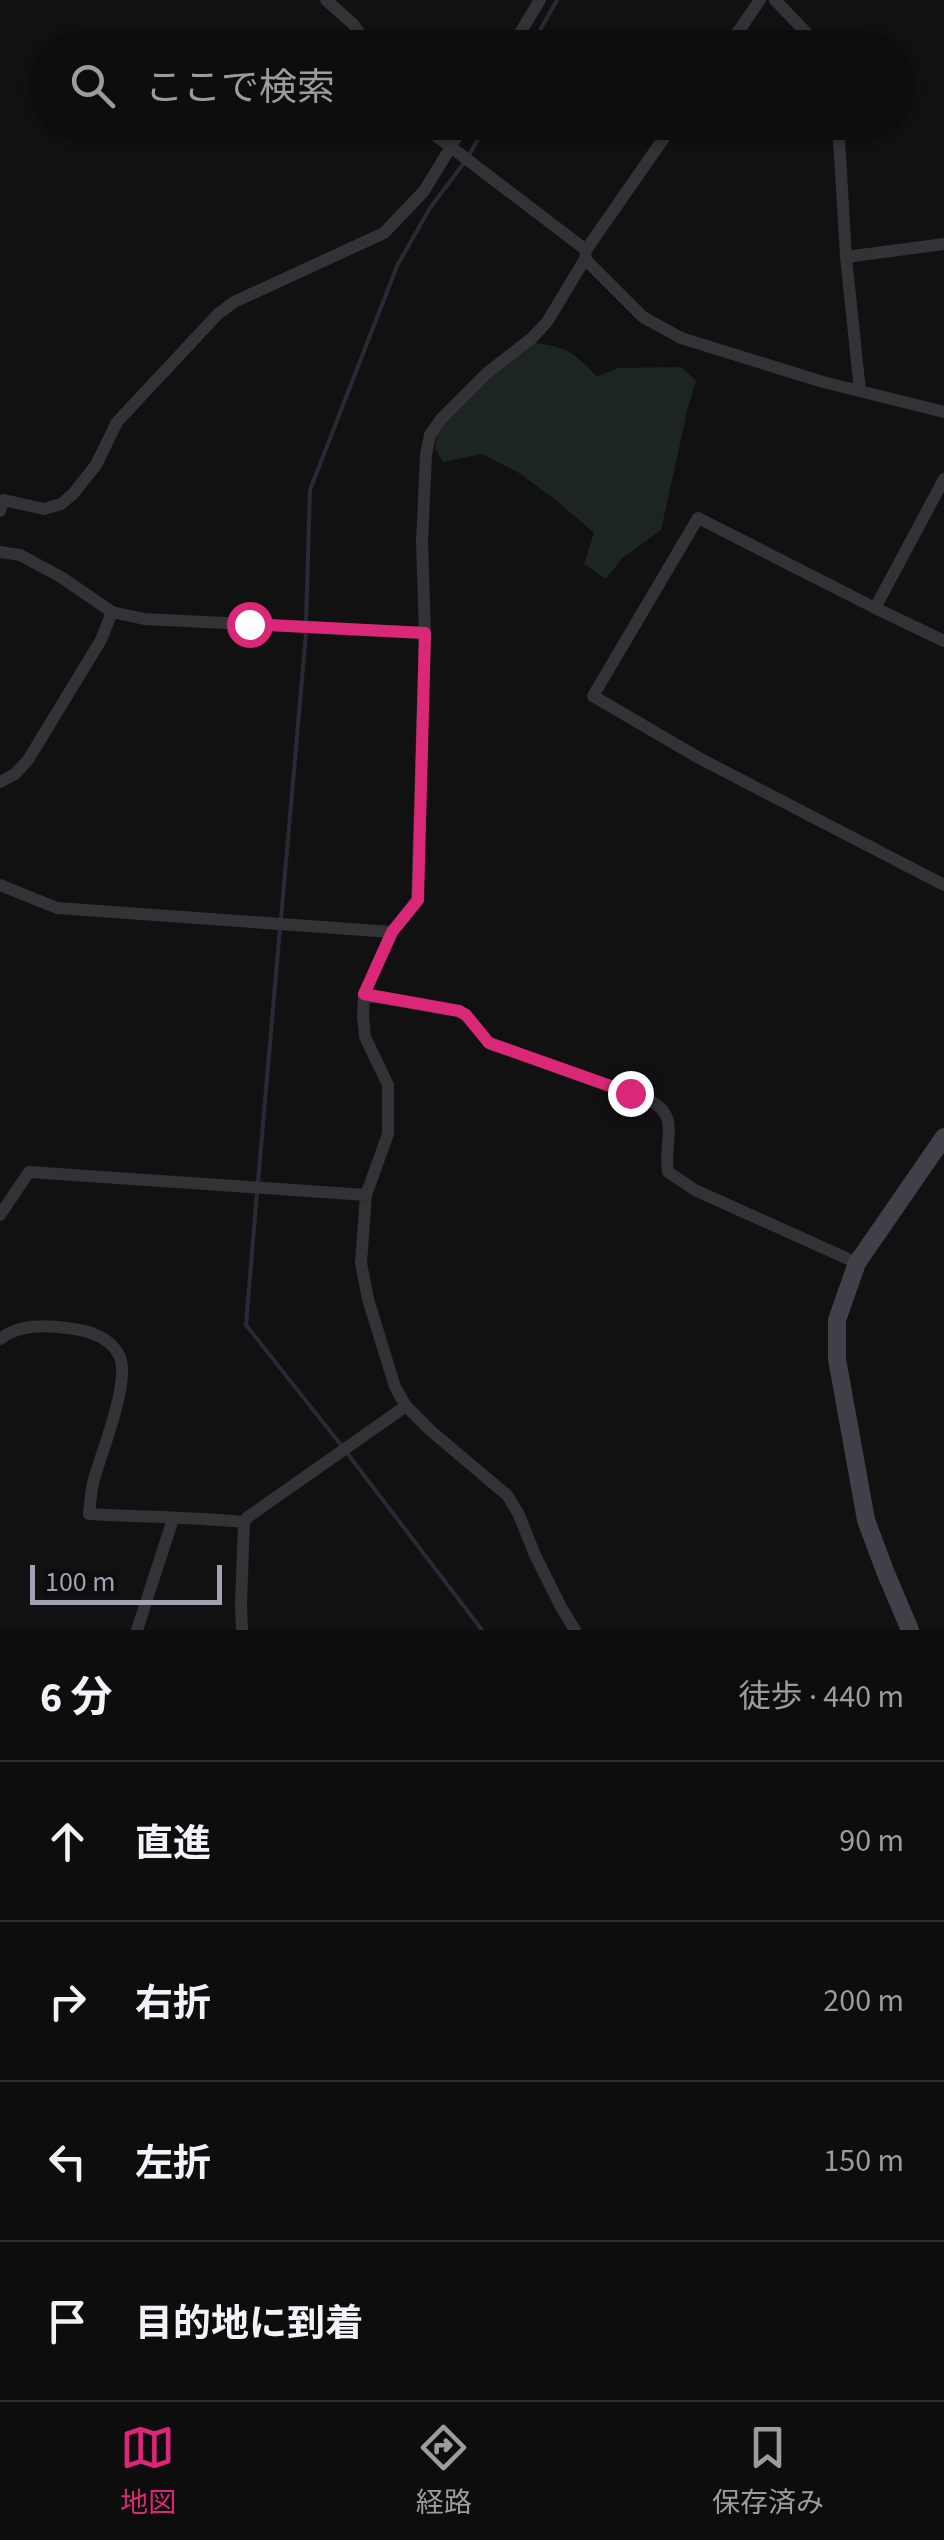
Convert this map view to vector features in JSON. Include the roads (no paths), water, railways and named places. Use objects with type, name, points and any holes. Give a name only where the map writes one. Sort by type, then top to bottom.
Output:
[{"type":"main road","points":[[910,1630],[866,1520],[836,1359],[837,1320],[857,1262],[944,1136]]},
{"type":"street","points":[[326,0],[357,30]]},
{"type":"street","points":[[522,30],[540,0]]},
{"type":"street","points":[[739,30],[760,0]]},
{"type":"street","points":[[775,0],[804,30]]},
{"type":"street","points":[[442,140],[586,255],[643,317],[681,338],[860,392],[944,412]]},
{"type":"street","points":[[0,511],[4,500],[44,509],[61,504],[96,465],[117,422],[218,314],[234,302],[384,234],[424,191],[459,140]]},
{"type":"street","points":[[575,1630],[508,1496],[431,1431],[406,1406],[395,1387],[361,1263],[366,1195],[388,1134],[388,1086],[365,1036],[362,1016],[364,994],[392,932],[418,900],[425,633],[422,542],[430,435],[488,373],[547,322],[586,255],[663,140]]},
{"type":"street","points":[[839,140],[860,392]]},
{"type":"street","points":[[846,256],[944,244]]},
{"type":"street","points":[[875,608],[944,479]]},
{"type":"street","points":[[944,640],[698,518],[593,696],[700,758],[944,885]]},
{"type":"street","points":[[0,552],[20,555],[62,577],[112,612],[144,618],[425,633]]},
{"type":"street","points":[[0,782],[28,760],[101,640],[112,612]]},
{"type":"street","points":[[0,885],[56,908],[392,932]]},
{"type":"street","points":[[364,994],[459,1011],[489,1043],[652,1101],[664,1108],[669,1118],[668,1172],[694,1190],[857,1262]]},
{"type":"street","points":[[0,1214],[28,1172],[366,1195]]},
{"type":"street","points":[[0,1339],[7,1333],[39,1324],[83,1330],[109,1341],[122,1359],[120,1394],[92,1486],[89,1514],[244,1522]]},
{"type":"street","points":[[242,1630],[244,1522],[248,1516],[406,1406]]},
{"type":"street","points":[[137,1630],[173,1519]]},
{"type":"waterway","points":[[540,30],[557,0]]},
{"type":"waterway","points":[[469,155],[478,140]]},
{"type":"waterway","points":[[306,622],[310,490],[397,266],[430,208],[464,163]]},
{"type":"waterway","points":[[281,919],[306,633]]},
{"type":"waterway","points":[[258,1182],[280,928]]},
{"type":"waterway","points":[[257,1193],[246,1325],[341,1445]]},
{"type":"waterway","points":[[347,1453],[482,1630]]}]
